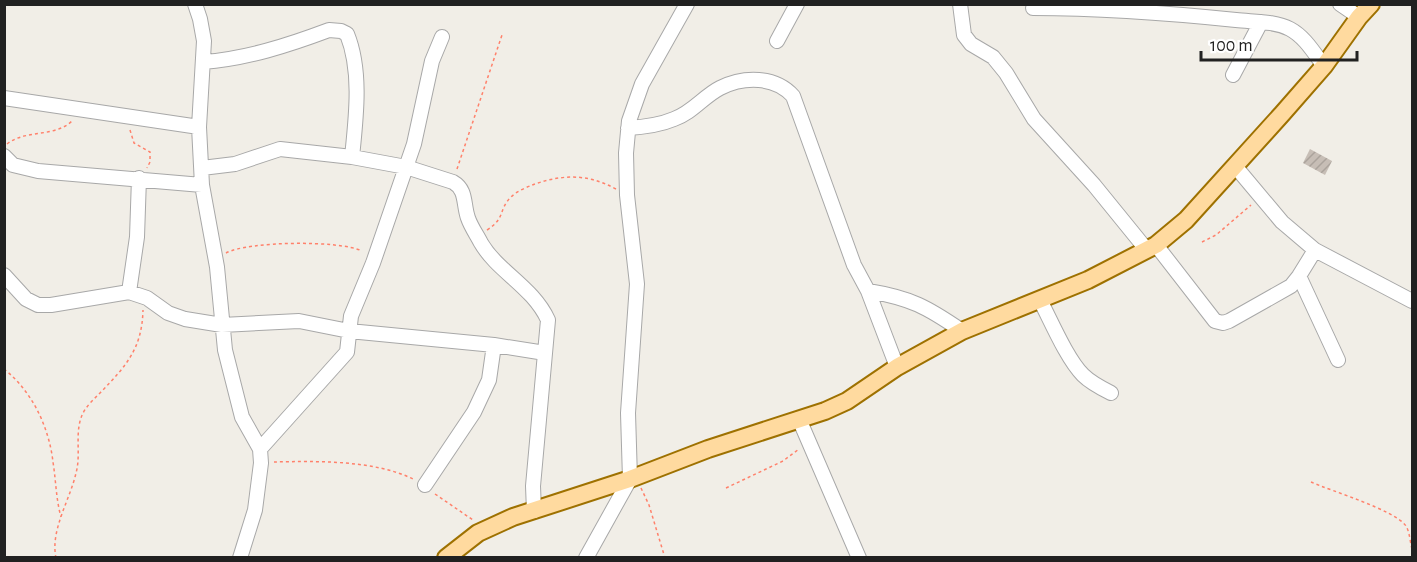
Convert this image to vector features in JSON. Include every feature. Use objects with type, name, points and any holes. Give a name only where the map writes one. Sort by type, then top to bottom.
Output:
[{"type":"main road","points":[[446,558],[478,533],[534,511],[633,478],[708,449],[825,411],[847,401],[897,367],[962,331],[1088,280],[1151,247],[1186,220],[1235,166],[1324,66],[1371,4]]},
{"type":"street","points":[[195,4],[204,41],[199,127],[202,184],[215,258],[225,350],[242,417],[261,456],[255,510],[240,558]]},
{"type":"street","points":[[586,558],[633,478],[628,413],[638,284],[627,195],[628,128],[642,84],[687,4]]},
{"type":"street","points":[[777,41],[797,4]]},
{"type":"street","points":[[960,4],[964,35],[971,44],[993,57],[1035,119],[1215,321],[1219,323],[1229,321],[1291,286],[1315,250]]},
{"type":"street","points":[[1340,4],[1359,17]]},
{"type":"street","points":[[1033,8],[1161,12],[1262,22],[1290,29],[1308,44],[1324,66]]},
{"type":"street","points":[[1233,75],[1262,22]]},
{"type":"street","points":[[203,62],[248,55],[329,30],[347,34],[354,63],[355,83],[356,122],[352,157]]},
{"type":"street","points":[[261,456],[347,352],[354,306],[373,263],[414,144],[432,61],[442,37]]},
{"type":"street","points":[[628,128],[646,127],[676,119],[720,88],[737,82],[773,81],[787,89],[794,96],[855,265],[897,367]]},
{"type":"street","points":[[4,98],[199,127]]},
{"type":"street","points":[[202,168],[235,164],[280,149],[352,157],[406,167],[453,182],[463,191],[467,216],[478,237],[489,253],[519,281],[543,310],[548,320],[532,486],[534,511]]},
{"type":"street","points":[[4,156],[13,165],[30,170],[202,184]]},
{"type":"street","points":[[1235,166],[1287,227],[1315,250],[1413,301]]},
{"type":"street","points":[[129,292],[137,237],[139,178]]},
{"type":"street","points":[[4,275],[26,299],[38,305],[51,305],[129,292],[147,298],[168,313],[185,319],[222,325],[314,322],[349,331],[494,345],[545,353]]},
{"type":"street","points":[[1299,276],[1338,360]]},
{"type":"street","points":[[867,291],[898,296],[922,305],[962,331]]},
{"type":"street","points":[[1040,300],[1081,373],[1094,384],[1111,393]]},
{"type":"street","points":[[424,485],[474,412],[489,380],[494,345]]},
{"type":"street","points":[[799,419],[859,558]]},
{"type":"path","points":[[453,182],[502,35]]},
{"type":"path","points":[[4,146],[19,137],[66,127],[78,110]]},
{"type":"path","points":[[125,115],[134,143],[147,149],[151,157],[150,166],[142,171],[139,178]]},
{"type":"path","points":[[478,237],[500,221],[506,204],[516,193],[544,181],[559,177],[586,177],[607,184],[627,195]]},
{"type":"path","points":[[1202,242],[1216,235],[1261,196]]},
{"type":"path","points":[[215,258],[242,246],[301,244],[356,248],[364,252],[373,263]]},
{"type":"path","points":[[56,558],[54,550],[61,518],[77,472],[80,419],[88,405],[133,355],[142,328],[143,308],[147,298]]},
{"type":"path","points":[[4,369],[26,390],[49,436],[61,518]]},
{"type":"path","points":[[726,488],[783,461],[809,442]]},
{"type":"path","points":[[261,456],[332,462],[378,468],[402,474],[424,485],[486,530]]},
{"type":"path","points":[[633,478],[649,505],[665,558]]},
{"type":"path","points":[[1311,482],[1386,512],[1400,521],[1406,526],[1413,549]]},
{"type":"building","points":[[1310,149],[1332,161],[1325,175],[1303,163]]}]
